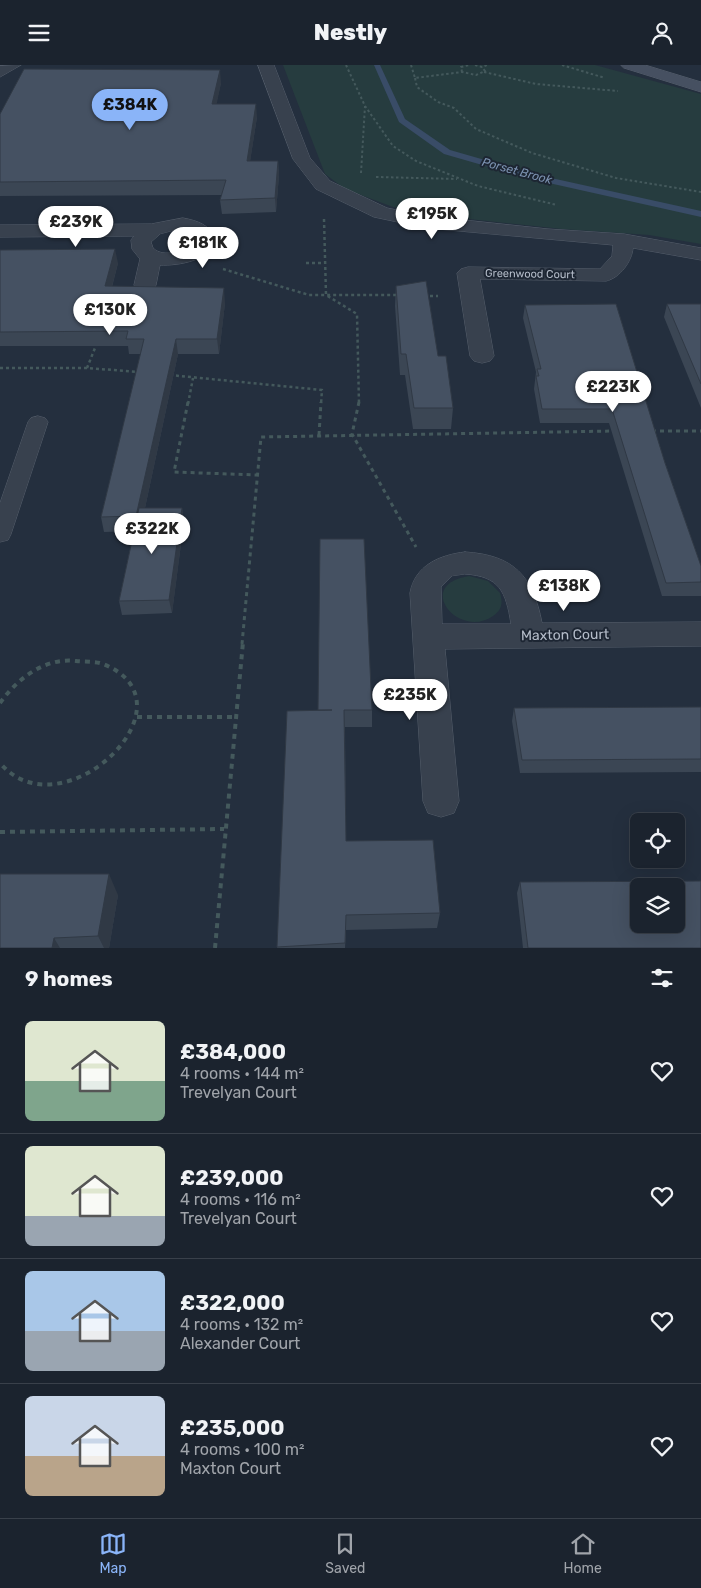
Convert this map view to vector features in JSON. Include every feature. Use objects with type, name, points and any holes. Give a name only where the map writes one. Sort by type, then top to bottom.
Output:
[{"type":"main road","points":[[639,66],[701,87]]},
{"type":"street","points":[[0,72],[13,65]]},
{"type":"street","points":[[266,65],[302,159],[326,186],[381,213],[426,222],[548,235],[624,240],[701,254]]},
{"type":"street","points":[[0,231],[153,230],[182,225],[199,229],[207,238],[206,244],[195,253],[184,257],[173,259],[151,256],[144,251],[141,246],[141,240],[153,230]]},
{"type":"street","name":"Greenwood Court","points":[[482,356],[468,273],[606,275],[622,257],[624,240]]},
{"type":"street","points":[[145,285],[151,256]]},
{"type":"street","points":[[441,801],[425,601],[426,586],[432,576],[444,568],[458,564],[492,567],[508,577],[518,589],[529,636]]},
{"type":"street","name":"Maxton Court","points":[[428,637],[701,634]]},
{"type":"lane","points":[[0,534],[38,422]]},
{"type":"path","points":[[346,65],[365,106],[393,146],[416,161],[478,186],[559,206]]},
{"type":"path","points":[[410,65],[416,87],[438,102],[454,108],[476,129],[532,153],[616,179],[701,193]]},
{"type":"path","points":[[462,72],[461,67],[469,65]]},
{"type":"path","points":[[475,65],[482,67],[487,65]]},
{"type":"path","points":[[482,67],[485,69],[484,72]]},
{"type":"path","points":[[415,79],[462,72],[472,75],[484,72],[536,84],[620,91],[641,90],[668,77]]},
{"type":"path","points":[[361,176],[365,106]]},
{"type":"path","points":[[326,295],[324,201],[310,190],[361,176],[460,179]]},
{"type":"path","points":[[184,257],[309,295],[404,295]]},
{"type":"path","points":[[306,263],[324,263]]},
{"type":"path","points":[[326,295],[357,314],[360,405],[352,434],[432,576]]},
{"type":"path","points":[[423,295],[472,296]]},
{"type":"path","points":[[87,368],[100,334]]},
{"type":"path","points":[[0,367],[87,368],[145,373]]},
{"type":"path","points":[[164,375],[322,390],[319,435]]},
{"type":"path","points":[[193,377],[174,472],[257,475]]},
{"type":"path","points":[[215,948],[224,829],[261,437],[624,431]]},
{"type":"path","points":[[644,431],[701,431]]},
{"type":"path","points":[[0,703],[7,691],[25,676],[47,665],[70,660],[92,661],[112,668],[127,681],[136,697],[137,717],[130,737],[115,757],[94,772],[70,781],[44,784],[22,779],[3,768],[0,763]]},
{"type":"path","points":[[137,717],[236,717]]},
{"type":"path","points":[[0,832],[224,829]]},
{"type":"green space","points":[[283,65],[595,65],[701,94],[701,244],[649,235],[562,229],[469,219],[393,207],[345,189],[325,174]]},
{"type":"green space","points":[[469,576],[488,581],[500,593],[501,597],[501,606],[498,611],[493,616],[480,622],[467,621],[456,616],[447,608],[443,599],[444,589],[453,581]]},
{"type":"building","points":[[24,69],[220,70],[212,104],[256,104],[247,161],[278,161],[275,198],[220,200],[226,180],[0,182],[0,114]]},
{"type":"building","points":[[115,249],[105,286],[224,288],[217,339],[176,339],[136,516],[101,517],[144,339],[126,339],[128,331],[0,332],[0,250]]},
{"type":"building","points":[[426,281],[438,356],[446,356],[453,408],[414,408],[406,354],[401,354],[396,286]]},
{"type":"building","points":[[616,304],[665,463],[701,566],[701,582],[666,583],[612,409],[542,409],[536,376],[539,376],[537,369],[541,369],[525,305]]},
{"type":"building","points":[[667,304],[701,304],[701,384]]},
{"type":"building","points":[[139,508],[182,508],[169,600],[119,601]]},
{"type":"building","points":[[320,539],[364,539],[372,710],[344,710],[346,841],[433,840],[440,913],[346,915],[345,943],[277,947],[287,711],[332,710],[318,710]]},
{"type":"building","points":[[701,707],[701,759],[522,760],[514,708]]},
{"type":"building","points":[[0,874],[109,874],[98,936],[54,938],[52,948],[0,948]]},
{"type":"building","points":[[630,881],[630,933],[685,933],[685,881],[701,881],[701,948],[528,948],[520,882]]},
{"type":"waterway","name":"Porset Brook","points":[[377,65],[402,120],[447,152],[531,176],[701,214]]}]
